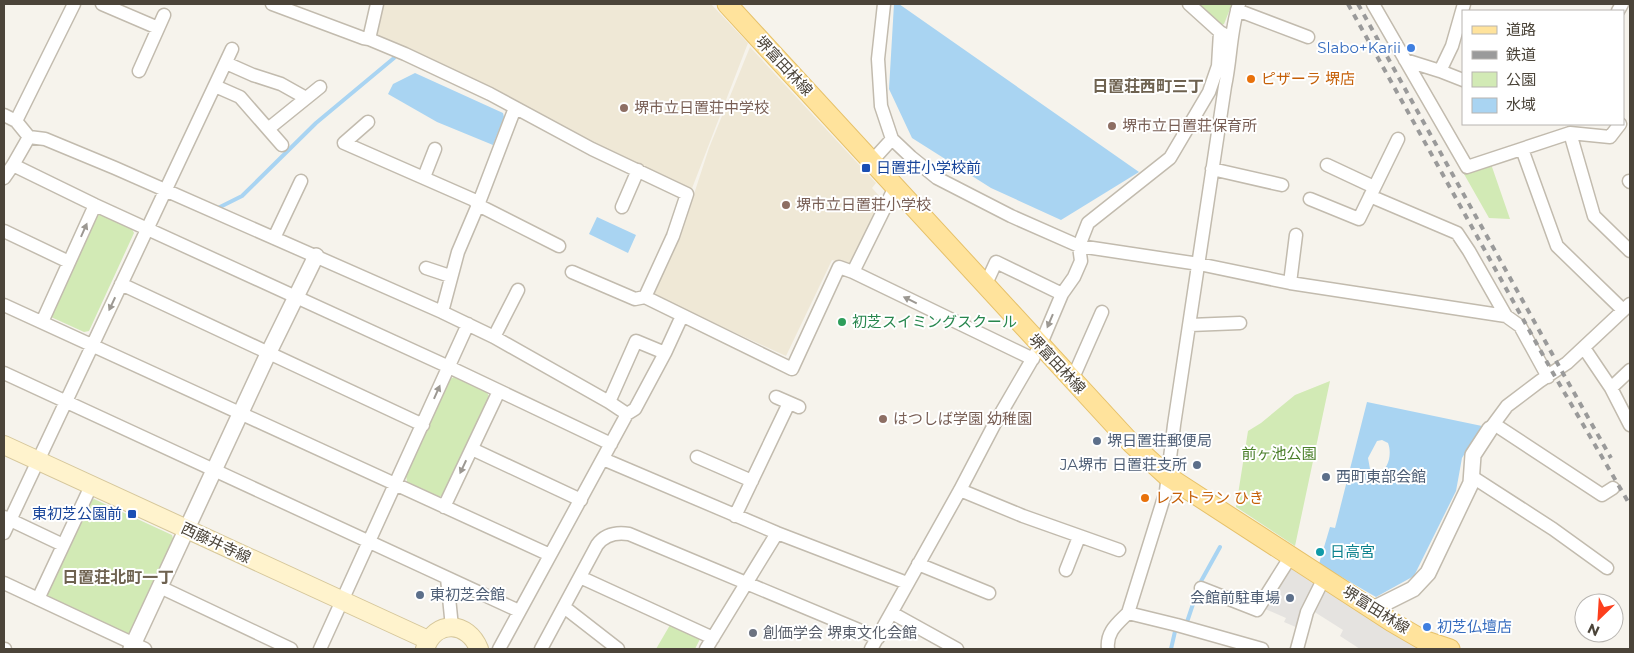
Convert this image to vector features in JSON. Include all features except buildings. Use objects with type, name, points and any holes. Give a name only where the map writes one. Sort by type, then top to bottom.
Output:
[{"type":"main road","name":"堺富田林線","points":[[726,4],[985,286],[1036,353],[1072,380],[1131,443],[1167,476],[1373,609],[1421,644],[1450,649]]},
{"type":"main road","name":"西藤井寺線","points":[[4,446],[342,601],[427,645],[434,633],[452,627]]},
{"type":"main road","points":[[452,627],[461,629],[469,634],[475,640],[479,649]]},
{"type":"street","points":[[16,121],[74,4]]},
{"type":"street","points":[[102,4],[158,28]]},
{"type":"street","points":[[272,4],[369,39],[490,94],[592,149],[687,194],[674,236],[645,297]]},
{"type":"street","points":[[369,39],[377,4]]},
{"type":"street","points":[[884,4],[878,59],[880,106],[892,139],[937,178],[1011,216],[1079,246],[1199,264],[1290,283],[1506,316]]},
{"type":"street","points":[[1108,649],[1107,640],[1114,627],[1128,613],[1166,491],[1212,170],[1225,86],[1230,66],[1225,35],[1189,4]]},
{"type":"street","points":[[1373,4],[1467,167],[1570,133],[1610,137],[1619,125]]},
{"type":"street","points":[[541,649],[601,540],[614,533],[621,532],[746,584],[874,644],[994,425],[1036,353],[1062,294],[1082,261],[1079,246],[1088,223],[1170,158],[1209,92],[1218,66],[1225,35],[1238,7],[1308,37]]},
{"type":"street","points":[[139,71],[164,15]]},
{"type":"street","points":[[1440,71],[1458,45],[1462,18]]},
{"type":"street","points":[[4,533],[7,518],[38,461],[232,50]]},
{"type":"street","points":[[1405,60],[1462,80]]},
{"type":"street","points":[[226,63],[253,75],[281,84],[306,98]]},
{"type":"street","points":[[215,86],[240,97],[282,145]]},
{"type":"street","points":[[268,129],[320,86]]},
{"type":"street","points":[[442,312],[450,276],[458,252],[515,108]]},
{"type":"street","points":[[4,115],[16,121],[29,137],[45,139],[115,168],[165,192],[316,256],[468,324],[609,402],[627,414]]},
{"type":"street","points":[[359,124],[344,143],[389,156],[424,177],[474,200],[478,205],[559,246]]},
{"type":"street","points":[[1570,133],[1594,216],[1630,251]]},
{"type":"street","points":[[4,178],[29,137]]},
{"type":"street","points":[[872,161],[892,139]]},
{"type":"street","points":[[1310,199],[1359,219],[1398,139]]},
{"type":"street","points":[[424,177],[435,149]]},
{"type":"street","points":[[1373,609],[1413,589],[1428,573],[1471,483],[1472,455],[1512,401],[1567,363],[1627,307],[1557,246],[1522,149]]},
{"type":"street","points":[[13,165],[95,205],[449,367],[611,444]]},
{"type":"street","points":[[1327,165],[1372,192],[1457,233],[1506,316],[1520,326],[1548,377]]},
{"type":"street","points":[[622,207],[638,170]]},
{"type":"street","points":[[1212,170],[1282,186]]},
{"type":"street","points":[[274,238],[302,181]]},
{"type":"street","points":[[853,272],[895,187]]},
{"type":"street","points":[[42,322],[95,205]]},
{"type":"street","points":[[4,231],[69,262]]},
{"type":"street","points":[[1290,283],[1296,235]]},
{"type":"street","points":[[4,583],[137,648],[160,587],[268,354],[316,256]]},
{"type":"street","points":[[985,286],[996,262],[1062,294]]},
{"type":"street","points":[[572,272],[635,299],[645,297],[792,369],[839,267],[1036,353]]},
{"type":"street","points":[[426,268],[450,276]]},
{"type":"street","points":[[121,284],[422,425]]},
{"type":"street","points":[[494,337],[518,290]]},
{"type":"street","points":[[4,305],[550,555]]},
{"type":"street","points":[[1072,380],[1102,312]]},
{"type":"street","points":[[499,649],[627,414],[636,409],[682,316]]},
{"type":"street","points":[[1190,325],[1240,323]]},
{"type":"street","points":[[320,649],[468,324]]},
{"type":"street","points":[[609,402],[636,341],[665,353]]},
{"type":"street","points":[[1584,348],[1611,388],[1630,425]]},
{"type":"street","points":[[1611,388],[1630,370]]},
{"type":"street","points":[[4,373],[519,611]]},
{"type":"street","points":[[444,507],[499,391]]},
{"type":"street","points":[[736,516],[752,482],[794,405],[776,397]]},
{"type":"street","points":[[1492,426],[1602,495],[1613,488]]},
{"type":"street","points":[[472,448],[581,500]]},
{"type":"street","points":[[698,457],[752,482]]},
{"type":"street","points":[[603,460],[777,533],[907,583]]},
{"type":"street","points":[[1472,476],[1606,568]]},
{"type":"street","points":[[38,599],[91,486]]},
{"type":"street","points":[[960,490],[1023,516],[1119,550]]},
{"type":"street","points":[[7,518],[63,545]]},
{"type":"street","points":[[580,577],[710,644],[777,533]]},
{"type":"street","points":[[1066,570],[1079,537]]},
{"type":"street","points":[[1201,588],[1257,610],[1291,556]]},
{"type":"street","points":[[918,564],[989,593]]},
{"type":"street","points":[[447,578],[452,627]]},
{"type":"street","points":[[1297,649],[1307,612],[1324,578]]},
{"type":"street","points":[[160,587],[291,649]]},
{"type":"street","points":[[564,607],[618,649]]},
{"type":"street","points":[[892,613],[957,649]]},
{"type":"street","points":[[1128,613],[1179,625],[1262,649]]},
{"type":"shaded area","name":"堺市立日置荘中学校","points":[[383,4],[711,4],[748,43],[691,191],[378,36],[376,31]]},
{"type":"shaded area","name":"堺市立日置荘小学校","points":[[750,47],[876,183],[872,188],[884,201],[851,265],[832,260],[786,356],[653,295],[652,292],[679,240],[709,148]]},
{"type":"shaded area","name":"会館前駐車場","points":[[1291,567],[1316,583],[1298,628],[1284,622],[1286,618],[1263,608]]},
{"type":"shaded area","points":[[1322,591],[1329,591],[1416,646],[1414,649],[1360,649],[1340,636],[1343,630],[1313,611]]},
{"type":"green space","points":[[1196,4],[1232,4],[1224,24],[1219,26]]},
{"type":"green space","points":[[1491,164],[1510,219],[1489,218],[1464,174]]},
{"type":"green space","points":[[100,213],[132,229],[134,233],[89,331],[84,332],[51,317],[95,214]]},
{"type":"green space","points":[[454,377],[487,392],[489,397],[443,495],[439,497],[407,482],[406,476],[450,379]]},
{"type":"green space","name":"前ヶ池公園","points":[[1330,381],[1295,546],[1236,507],[1248,431],[1261,423],[1295,395]]},
{"type":"green space","points":[[94,499],[172,535],[174,542],[132,632],[126,635],[46,597],[45,593],[88,502]]},
{"type":"green space","points":[[670,625],[700,639],[695,649],[656,649]]},
{"type":"water","points":[[894,4],[899,4],[1139,172],[1061,220],[991,188],[912,138],[889,89]]},
{"type":"water","points":[[415,73],[503,113],[504,117],[493,145],[437,122],[388,94],[393,84]]},
{"type":"water","points":[[597,217],[636,235],[628,253],[589,234]]},
{"type":"water","points":[[1367,402],[1482,426],[1462,458],[1456,491],[1414,576],[1376,597],[1319,564],[1330,527],[1335,528]],"holes":[[[1382,440],[1388,443],[1390,454],[1387,465],[1381,471],[1376,472],[1370,469],[1368,458],[1377,441]]]},
{"type":"waterway","points":[[218,208],[242,196],[316,123],[394,58]]},
{"type":"waterway","points":[[1184,623],[1187,622],[1200,583],[1220,547]]},
{"type":"waterway","points":[[1171,649],[1176,627]]},
{"type":"railway","points":[[1348,4],[1553,373],[1630,505]]},
{"type":"railway","points":[[1358,4],[1611,458]]},
{"type":"place","name":"Slabo+Karii","points":[[1411,48]]},
{"type":"place","name":"ピザーラ 堺店","points":[[1251,79]]},
{"type":"place","name":"堺市立日置荘中学校","points":[[624,108]]},
{"type":"place","name":"堺市立日置荘保育所","points":[[1112,126]]},
{"type":"place","name":"日置荘小学校前","points":[[866,168]]},
{"type":"place","name":"堺市立日置荘小学校","points":[[786,205]]},
{"type":"place","name":"初芝スイミングスクール","points":[[842,322]]},
{"type":"place","name":"はつしば学園 幼稚園","points":[[883,419]]},
{"type":"place","name":"堺日置荘郵便局","points":[[1097,441]]},
{"type":"place","name":"JA堺市 日置荘支所","points":[[1197,465]]},
{"type":"place","name":"西町東部会館","points":[[1326,477]]},
{"type":"place","name":"レストラン ひき","points":[[1145,498]]},
{"type":"place","name":"東初芝公園前","points":[[132,514]]},
{"type":"place","name":"日高宮","points":[[1320,552]]},
{"type":"place","name":"東初芝会館","points":[[420,595]]},
{"type":"place","name":"会館前駐車場","points":[[1290,598]]},
{"type":"place","name":"初芝仏壇店","points":[[1427,627]]},
{"type":"place","name":"創価学会 堺東文化会館","points":[[753,633]]},
{"type":"district","name":"日置荘西町三丁","points":[[1148,86]]},
{"type":"district","name":"日置荘北町一丁","points":[[118,577]]}]
